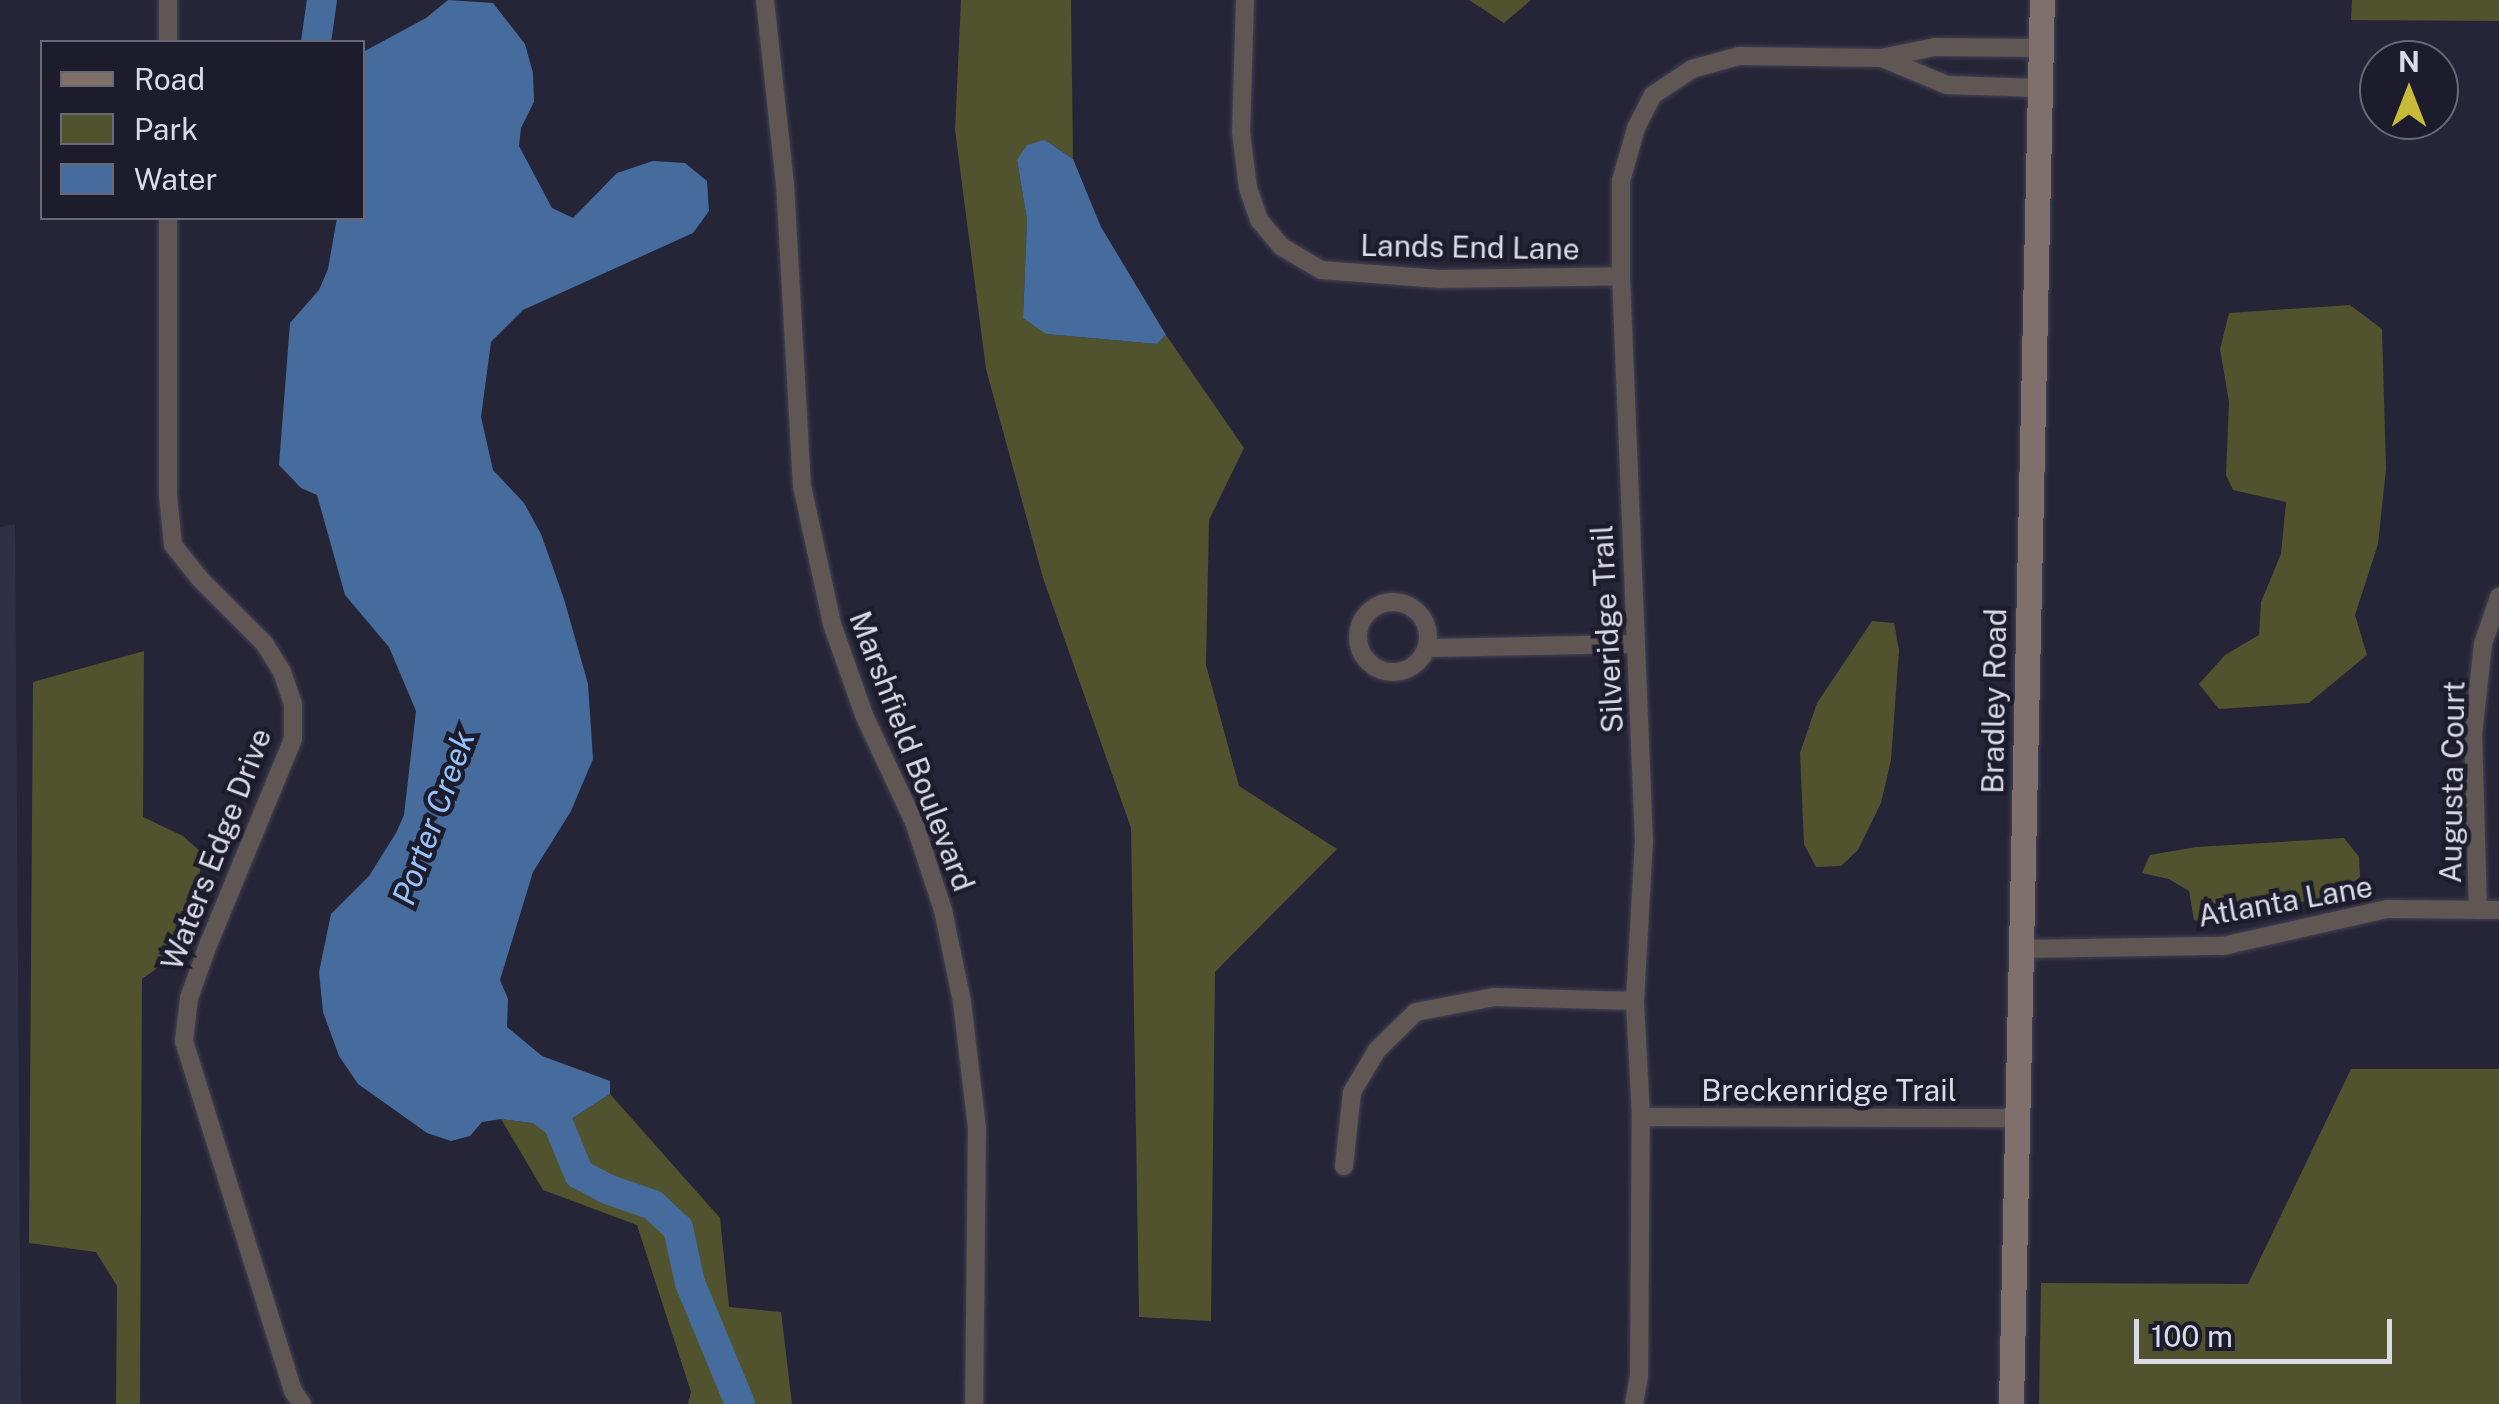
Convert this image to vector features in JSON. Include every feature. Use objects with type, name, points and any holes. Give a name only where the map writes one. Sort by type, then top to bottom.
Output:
[{"type":"street","points":[[168,0],[168,40]]},
{"type":"street","name":"Marshfield Boulevard","points":[[764,0],[785,183],[802,486],[832,624],[864,715],[914,822],[943,910],[962,1002],[977,1128],[974,1404]]},
{"type":"street","name":"Lands End Lane","points":[[1245,0],[1241,132],[1248,188],[1259,220],[1282,247],[1321,270],[1440,279],[1620,276]]},
{"type":"street","name":"Bradley Road","points":[[2011,1404],[2042,0]]},
{"type":"street","name":"Silveridge Trail","points":[[1634,1404],[1639,1376],[1641,1117],[1636,1001],[1644,842],[1620,276],[1621,181],[1636,128],[1653,95],[1692,69],[1739,56],[1881,58],[1935,46],[2040,48]]},
{"type":"street","name":"Silveridge Trail","points":[[1881,58],[1947,85],[2040,88]]},
{"type":"street","name":"Waters Edge Drive","points":[[168,220],[168,495],[173,545],[200,580],[264,643],[282,672],[293,704],[293,738],[208,945],[189,998],[184,1040],[293,1390],[302,1404]]},
{"type":"street","name":"Augusta Court","points":[[2478,910],[2473,735],[2482,644],[2499,597]]},
{"type":"street","points":[[1402,603],[1421,616],[1428,637],[1427,648],[1412,667],[1390,672],[1368,663],[1358,642],[1358,630],[1370,611],[1380,605],[1402,603]]},
{"type":"street","points":[[1427,648],[1636,644]]},
{"type":"street","name":"Atlanta Lane","points":[[2022,949],[2223,946],[2387,909],[2499,910]]},
{"type":"street","points":[[1344,1166],[1352,1092],[1377,1050],[1416,1012],[1494,997],[1636,1001]]},
{"type":"street","name":"Breckenridge Trail","points":[[1641,1117],[2018,1118]]},
{"type":"shaded area","points":[[15,524],[21,1404],[0,1404],[0,527]]},
{"type":"green space","points":[[961,0],[1071,0],[1073,159],[1045,140],[1017,160],[1027,220],[1023,317],[1046,334],[1157,344],[1166,335],[1244,448],[1209,520],[1206,665],[1239,786],[1337,849],[1215,972],[1211,1321],[1139,1317],[1131,828],[1043,578],[986,369],[955,130]]},
{"type":"green space","points":[[1469,0],[1531,0],[1504,23]]},
{"type":"green space","points":[[2352,0],[2499,0],[2499,21],[2351,20]]},
{"type":"green space","points":[[2350,305],[2382,329],[2386,469],[2378,544],[2355,615],[2367,655],[2309,703],[2219,709],[2199,684],[2225,655],[2259,635],[2261,602],[2281,554],[2286,502],[2233,490],[2226,475],[2229,402],[2220,349],[2229,313]]},
{"type":"green space","points":[[1872,621],[1894,623],[1899,650],[1891,760],[1881,803],[1858,850],[1841,866],[1816,867],[1804,844],[1800,753],[1817,703]]},
{"type":"green space","points":[[144,651],[143,817],[183,836],[202,853],[195,916],[185,948],[142,979],[140,1404],[116,1404],[117,1286],[96,1252],[29,1243],[33,682]]},
{"type":"green space","points":[[2344,838],[2359,857],[2360,877],[2340,893],[2214,923],[2194,920],[2189,891],[2169,879],[2142,873],[2150,855],[2196,847]]},
{"type":"green space","points":[[2351,1069],[2499,1069],[2499,1404],[2039,1404],[2041,1283],[2248,1284]]},
{"type":"green space","points":[[610,1094],[720,1218],[729,1307],[781,1312],[792,1404],[688,1404],[691,1392],[637,1225],[543,1190],[501,1119],[547,1125],[568,1121]]},
{"type":"water","points":[[448,0],[493,3],[525,44],[533,73],[534,102],[521,128],[519,146],[552,208],[573,218],[617,173],[653,161],[685,163],[707,181],[709,211],[693,233],[523,310],[491,342],[481,417],[493,470],[524,503],[541,534],[564,599],[588,684],[593,759],[571,811],[533,872],[500,980],[508,999],[507,1027],[542,1056],[610,1081],[610,1094],[568,1121],[547,1125],[501,1119],[482,1122],[470,1136],[451,1141],[427,1133],[358,1084],[339,1056],[323,1012],[319,972],[331,914],[369,876],[404,815],[416,711],[389,647],[345,595],[317,495],[301,488],[279,465],[290,323],[319,290],[328,269],[337,220],[365,220],[365,51],[426,18]]},
{"type":"water","points":[[1045,140],[1073,159],[1101,227],[1166,335],[1157,344],[1046,334],[1023,318],[1027,220],[1017,160],[1027,145]]},
{"type":"waterway","name":"Porter Creek","points":[[316,40],[322,0]]},
{"type":"waterway","name":"Porter Creek","points":[[526,1099],[558,1123],[579,1174],[607,1189],[653,1205],[678,1228],[690,1283],[740,1404]]}]
